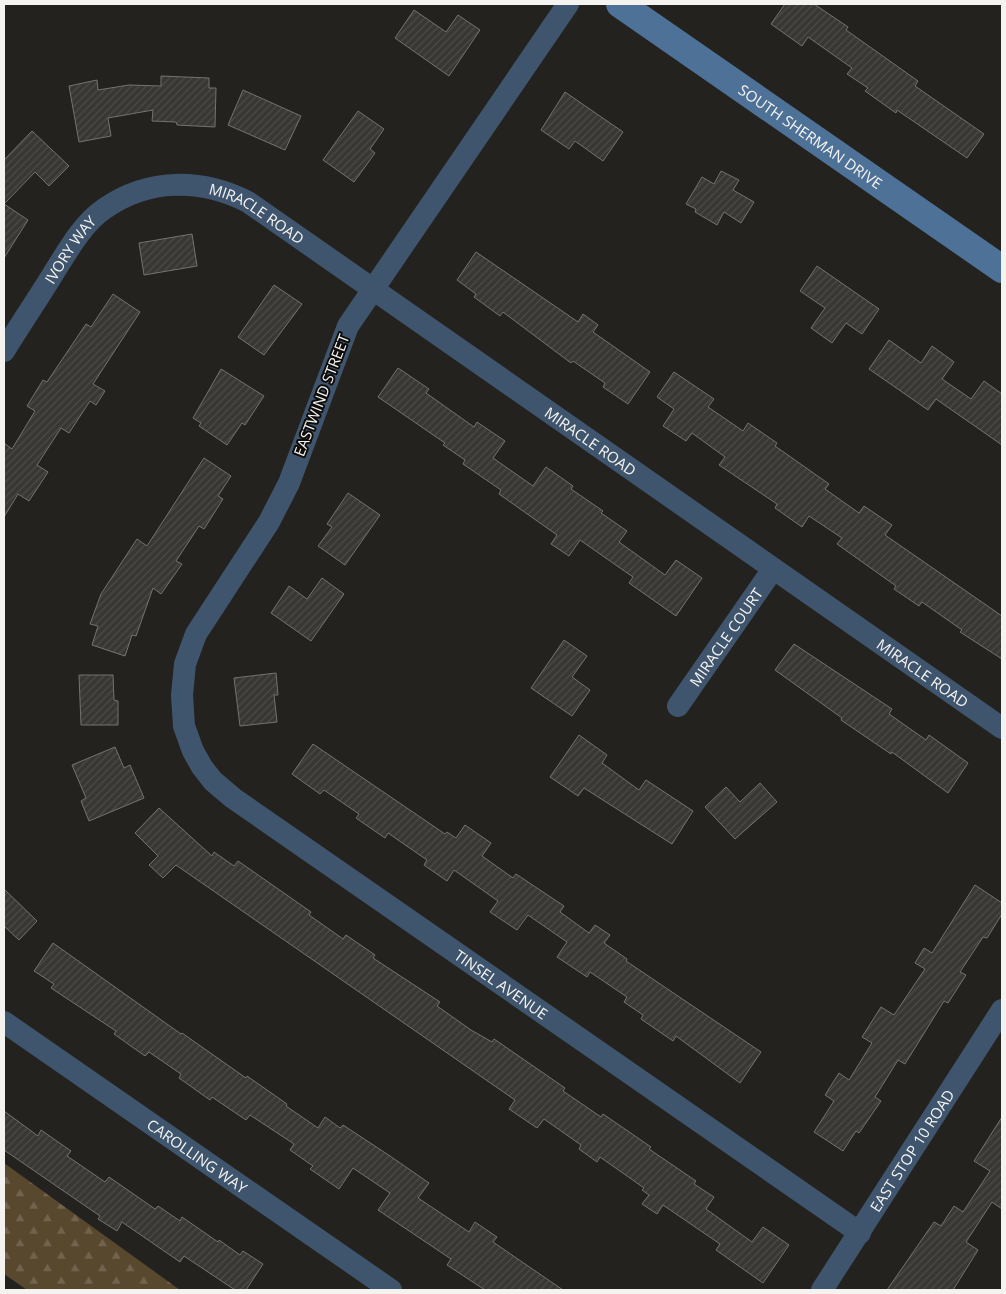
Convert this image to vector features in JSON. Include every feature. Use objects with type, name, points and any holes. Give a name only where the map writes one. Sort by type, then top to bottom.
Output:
[{"type":"street","name":"EASTWIND STREET","points":[[182,706],[186,664],[196,634],[269,522],[289,483],[342,337],[568,4]]},
{"type":"street","name":"SOUTH SHERMAN DRIVE","points":[[620,4],[1002,270]]},
{"type":"street","name":"MIRACLE ROAD","points":[[166,185],[191,184],[208,186],[233,194],[248,202],[1002,728]]},
{"type":"street","name":"IVORY WAY","points":[[4,351],[74,242],[103,209],[122,197],[166,185]]},
{"type":"street","name":"MIRACLE COURT","points":[[678,706],[773,569]]},
{"type":"street","name":"TINSEL AVENUE","points":[[182,706],[184,726],[193,751],[207,774],[226,793],[860,1233]]},
{"type":"street","name":"EAST STOP 10 ROAD","points":[[822,1290],[1002,1010]]},
{"type":"street","name":"CAROLLING WAY","points":[[4,1022],[391,1290]]},
{"type":"green space","points":[[4,1163],[180,1290],[27,1290],[4,1274]]},
{"type":"building","points":[[785,4],[814,4],[848,27],[846,30],[918,81],[915,86],[984,134],[967,158],[897,110],[896,113],[865,91],[868,88],[847,74],[852,68],[808,37],[802,46],[771,24]]},
{"type":"building","points":[[414,10],[446,32],[458,15],[480,30],[449,76],[395,38]]},
{"type":"building","points":[[161,76],[209,78],[209,88],[216,88],[215,127],[177,125],[176,122],[152,121],[153,110],[108,118],[111,136],[79,142],[69,86],[97,80],[98,90],[129,85],[161,86]]},
{"type":"building","points":[[243,90],[301,116],[285,150],[228,125]]},
{"type":"building","points":[[565,92],[623,132],[603,161],[575,141],[569,149],[541,130]]},
{"type":"building","points":[[358,111],[384,129],[370,149],[375,153],[354,182],[323,160]]},
{"type":"building","points":[[32,131],[69,166],[49,186],[35,172],[4,204],[4,160]]},
{"type":"building","points":[[721,171],[739,180],[733,190],[754,202],[741,223],[724,212],[717,225],[695,212],[696,209],[686,204],[702,177],[714,184]]},
{"type":"building","points":[[4,204],[28,220],[4,258]]},
{"type":"building","points":[[192,234],[197,266],[144,275],[139,243]]},
{"type":"building","points":[[476,252],[578,322],[583,314],[598,325],[593,332],[650,372],[628,404],[603,387],[605,383],[573,361],[571,363],[503,312],[500,316],[474,297],[476,294],[457,280]]},
{"type":"building","points":[[817,266],[879,309],[862,334],[846,323],[832,343],[811,328],[825,308],[800,291]]},
{"type":"building","points":[[274,285],[302,304],[264,355],[238,337]]},
{"type":"building","points":[[113,294],[140,312],[93,384],[105,391],[96,405],[90,401],[69,433],[61,428],[37,465],[48,472],[29,501],[18,494],[4,517],[4,443],[12,449],[35,411],[27,406],[43,380],[47,382],[86,324],[91,327]]},
{"type":"building","points":[[889,340],[921,363],[932,346],[954,362],[942,379],[971,399],[984,381],[1002,394],[1002,445],[936,399],[928,410],[869,369]]},
{"type":"building","points":[[398,368],[429,389],[426,393],[474,427],[477,422],[505,441],[493,458],[533,486],[546,467],[573,486],[571,489],[603,511],[601,513],[627,531],[619,542],[665,575],[676,560],[702,578],[676,616],[629,583],[633,577],[580,540],[569,556],[551,544],[557,535],[499,494],[501,490],[463,464],[465,460],[443,445],[445,443],[378,397]]},
{"type":"building","points":[[221,369],[264,396],[245,425],[242,423],[227,445],[199,426],[201,423],[193,418]]},
{"type":"building","points":[[674,372],[714,399],[708,407],[743,431],[748,423],[777,443],[775,446],[829,484],[825,489],[859,513],[864,506],[892,525],[885,535],[1002,616],[1002,659],[960,632],[962,630],[922,602],[919,606],[894,589],[896,586],[837,544],[842,538],[809,516],[802,527],[775,508],[777,504],[719,465],[725,457],[692,433],[686,441],[663,426],[674,409],[657,397]]},
{"type":"building","points":[[204,458],[231,476],[218,496],[223,499],[204,529],[199,526],[176,561],[182,564],[161,594],[153,588],[136,636],[132,635],[125,656],[92,645],[98,626],[90,624],[101,594],[137,539],[147,546]]},
{"type":"building","points":[[348,493],[380,515],[345,565],[318,546],[332,527],[327,524]]},
{"type":"building","points":[[322,578],[344,594],[311,641],[271,613],[289,586],[307,599]]},
{"type":"building","points":[[564,640],[587,656],[572,677],[590,690],[572,716],[531,688]]},
{"type":"building","points":[[794,644],[892,709],[889,714],[926,740],[929,735],[968,763],[948,793],[892,752],[891,754],[841,720],[842,718],[775,670]]},
{"type":"building","points":[[276,673],[278,695],[274,695],[277,722],[240,726],[234,678]]},
{"type":"building","points":[[79,675],[113,675],[114,700],[118,701],[118,725],[81,725]]},
{"type":"building","points":[[579,735],[607,755],[602,763],[639,790],[646,780],[693,811],[672,844],[584,788],[578,796],[550,777]]},
{"type":"building","points":[[313,744],[445,834],[447,832],[456,838],[465,825],[491,843],[482,856],[513,878],[516,874],[564,906],[560,912],[589,933],[595,925],[610,935],[604,943],[627,959],[626,961],[761,1052],[740,1083],[676,1036],[673,1041],[641,1019],[643,1015],[624,1002],[627,997],[590,972],[587,977],[557,957],[567,942],[528,915],[517,930],[490,912],[498,901],[454,870],[447,881],[424,865],[427,860],[388,833],[385,838],[356,818],[359,814],[324,790],[320,794],[292,774]]},
{"type":"building","points":[[115,747],[124,768],[130,765],[144,798],[89,821],[81,801],[86,798],[72,765]]},
{"type":"building","points":[[760,783],[777,802],[735,839],[705,807],[726,787],[740,802]]},
{"type":"building","points":[[159,808],[212,856],[214,852],[234,866],[238,861],[311,912],[309,915],[343,939],[346,935],[375,955],[373,958],[440,1002],[437,1006],[471,1030],[492,1042],[494,1039],[565,1088],[563,1091],[601,1117],[603,1114],[651,1147],[649,1149],[696,1181],[694,1184],[714,1197],[706,1209],[752,1242],[763,1227],[789,1245],[763,1283],[716,1250],[720,1244],[663,1205],[657,1214],[642,1204],[649,1195],[642,1190],[644,1188],[600,1157],[597,1162],[579,1149],[581,1145],[544,1119],[537,1128],[509,1109],[515,1100],[176,865],[163,878],[149,865],[158,856],[135,833]]},
{"type":"building","points":[[975,885],[1002,903],[1002,914],[987,938],[983,937],[960,972],[966,975],[948,1003],[944,1001],[905,1064],[898,1060],[875,1097],[881,1101],[859,1133],[856,1131],[843,1151],[814,1132],[834,1101],[825,1095],[839,1073],[849,1080],[872,1043],[862,1037],[881,1007],[894,1015],[925,969],[915,963],[924,948],[932,953]]},
{"type":"building","points":[[4,889],[37,921],[19,940],[4,926]]},
{"type":"building","points":[[53,943],[181,1034],[246,1078],[247,1076],[318,1128],[325,1117],[340,1128],[343,1125],[390,1156],[429,1183],[418,1198],[469,1232],[475,1222],[497,1237],[493,1242],[563,1290],[485,1290],[447,1265],[451,1259],[378,1210],[390,1193],[353,1168],[339,1189],[310,1169],[313,1166],[290,1150],[294,1144],[250,1115],[246,1120],[212,1097],[210,1100],[179,1078],[181,1074],[149,1052],[145,1056],[114,1034],[116,1031],[51,988],[54,984],[34,971]]},
{"type":"building","points":[[4,1111],[38,1136],[41,1130],[71,1151],[67,1156],[105,1182],[109,1177],[155,1209],[158,1206],[180,1221],[182,1217],[240,1255],[243,1251],[263,1264],[246,1290],[235,1290],[184,1256],[180,1262],[122,1222],[117,1231],[98,1219],[100,1216],[4,1150]]},
{"type":"building","points":[[1002,1117],[1002,1209],[992,1202],[966,1242],[978,1250],[953,1290],[887,1290],[934,1222],[941,1226],[954,1206],[963,1212],[990,1171],[974,1161]]}]
